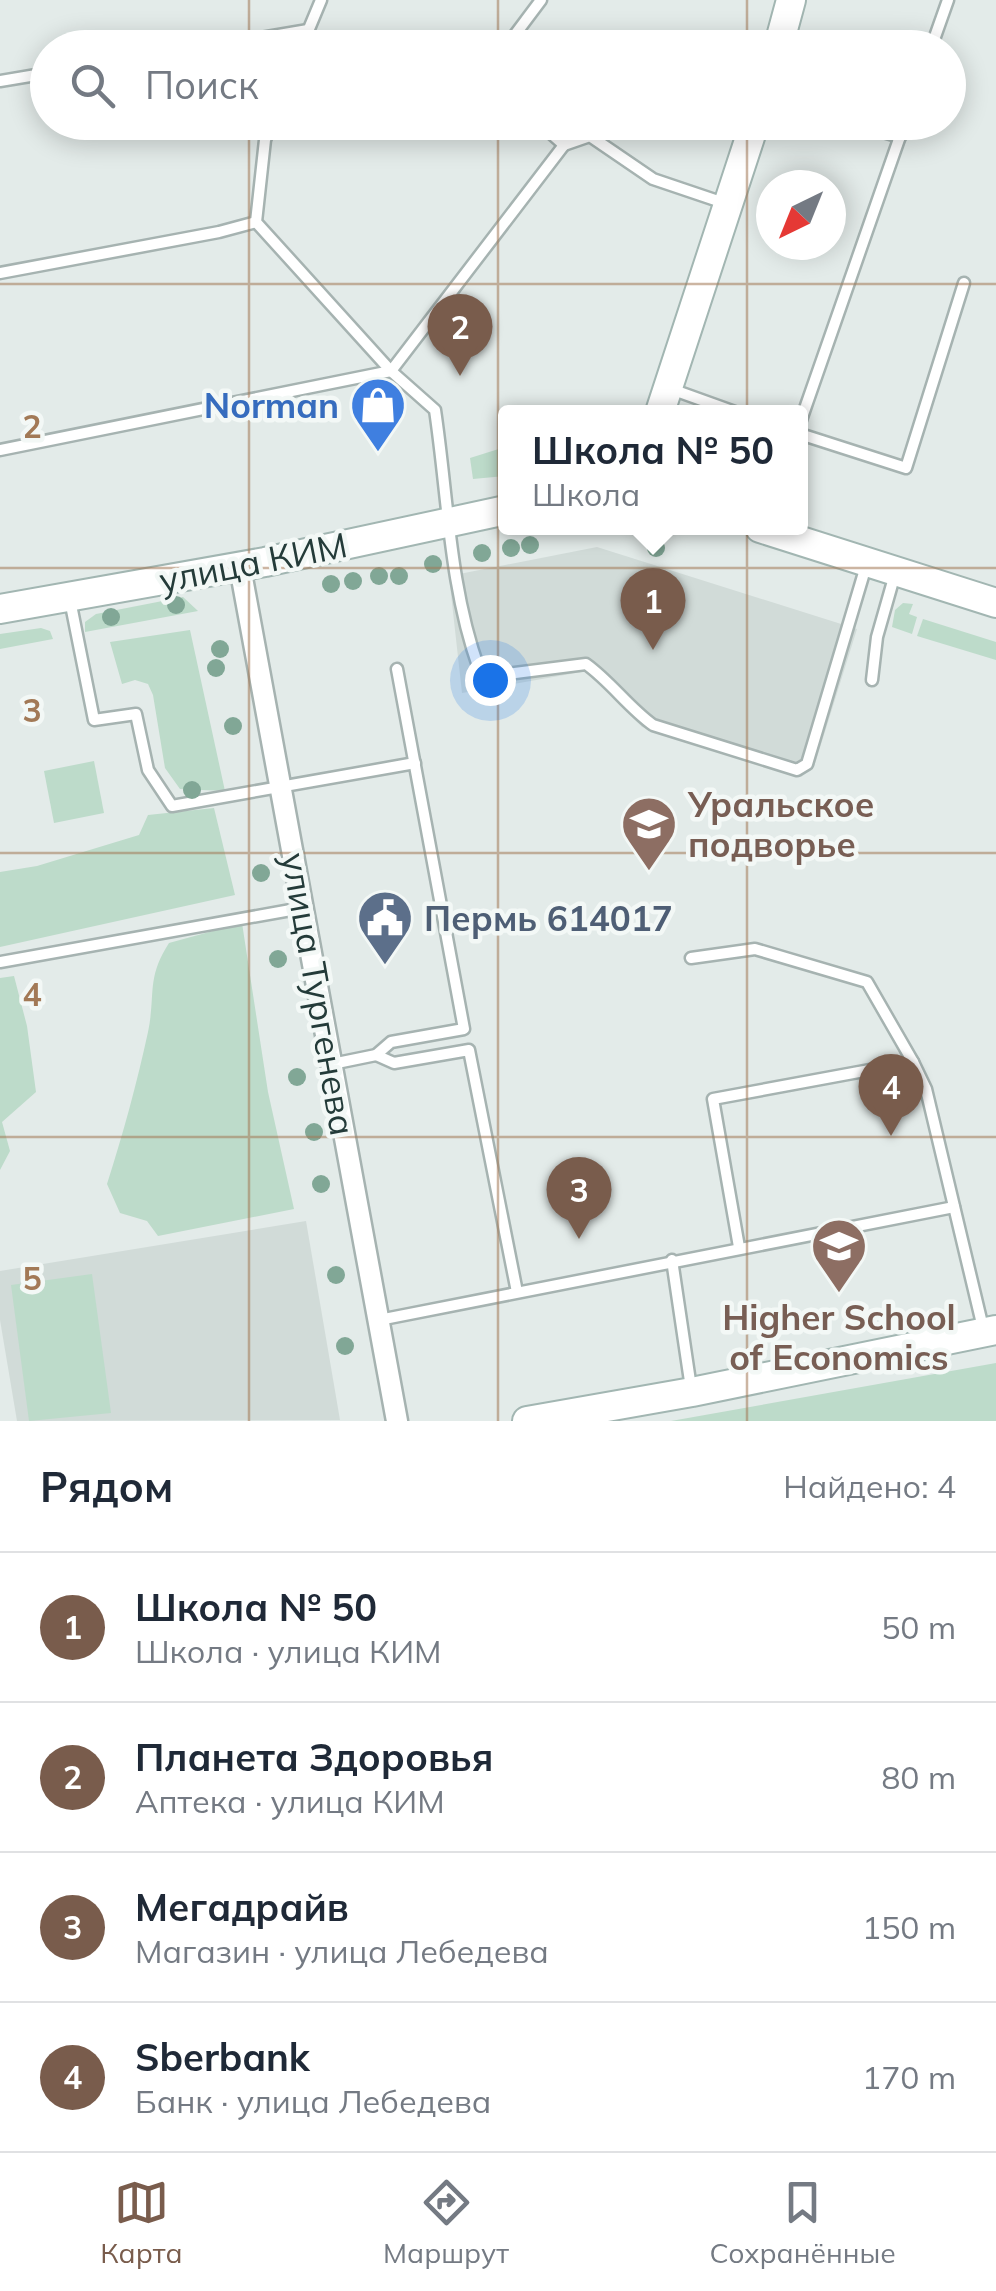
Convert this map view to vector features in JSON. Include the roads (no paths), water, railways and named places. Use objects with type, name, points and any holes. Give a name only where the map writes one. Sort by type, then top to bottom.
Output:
[{"type":"street","points":[[783,30],[792,0]]},
{"type":"street","points":[[666,401],[749,140]]},
{"type":"street","name":"улица КИМ","points":[[1,605],[70,598],[240,567],[498,511]]},
{"type":"street","points":[[781,535],[996,603]]},
{"type":"street","name":"улица Тургенева","points":[[240,567],[397,1421]]},
{"type":"street","points":[[527,1421],[692,1392],[990,1331]]},
{"type":"lane","points":[[308,30],[321,0]]},
{"type":"lane","points":[[518,30],[541,0]]},
{"type":"lane","points":[[937,30],[948,0]]},
{"type":"lane","points":[[0,81],[30,76]]},
{"type":"lane","points":[[265,140],[256,222],[391,371],[435,410],[446,521],[468,640],[478,669],[498,675],[586,664],[607,679],[636,713],[653,725],[797,770],[807,764],[866,564]]},
{"type":"lane","points":[[558,140],[564,145]]},
{"type":"lane","points":[[0,450],[391,371],[564,145],[578,140]]},
{"type":"lane","points":[[596,140],[654,179],[728,204]]},
{"type":"lane","points":[[806,405],[899,140]]},
{"type":"lane","points":[[0,273],[256,222]]},
{"type":"lane","points":[[808,437],[906,468],[964,283]]},
{"type":"lane","points":[[666,401],[691,405]]},
{"type":"lane","points":[[872,680],[877,637],[896,573]]},
{"type":"lane","points":[[70,598],[94,720],[136,714],[148,770],[172,806],[416,763]]},
{"type":"lane","points":[[332,1064],[376,1055],[391,1042],[464,1029],[397,669]]},
{"type":"lane","points":[[0,962],[303,908]]},
{"type":"lane","points":[[690,958],[755,949],[866,982],[926,1089],[990,1331]]},
{"type":"lane","points":[[376,1055],[394,1063],[469,1050],[518,1292]]},
{"type":"lane","points":[[739,1248],[713,1098],[913,1062]]},
{"type":"lane","points":[[378,1320],[954,1206]]},
{"type":"lane","points":[[672,1260],[692,1392]]},
{"type":"place","name":"Планета Здоровья","points":[[460,376]]},
{"type":"place","name":"Norman","points":[[378,454]]},
{"type":"place","name":"Школа № 50","points":[[653,650]]},
{"type":"place","name":"Уральское подворье","points":[[649,873]]},
{"type":"place","name":"Пермь 614017","points":[[385,967]]},
{"type":"place","name":"Sberbank","points":[[891,1136]]},
{"type":"place","name":"Мегадрайв","points":[[579,1239]]},
{"type":"place","name":"Higher School of Economics","points":[[839,1295]]}]
